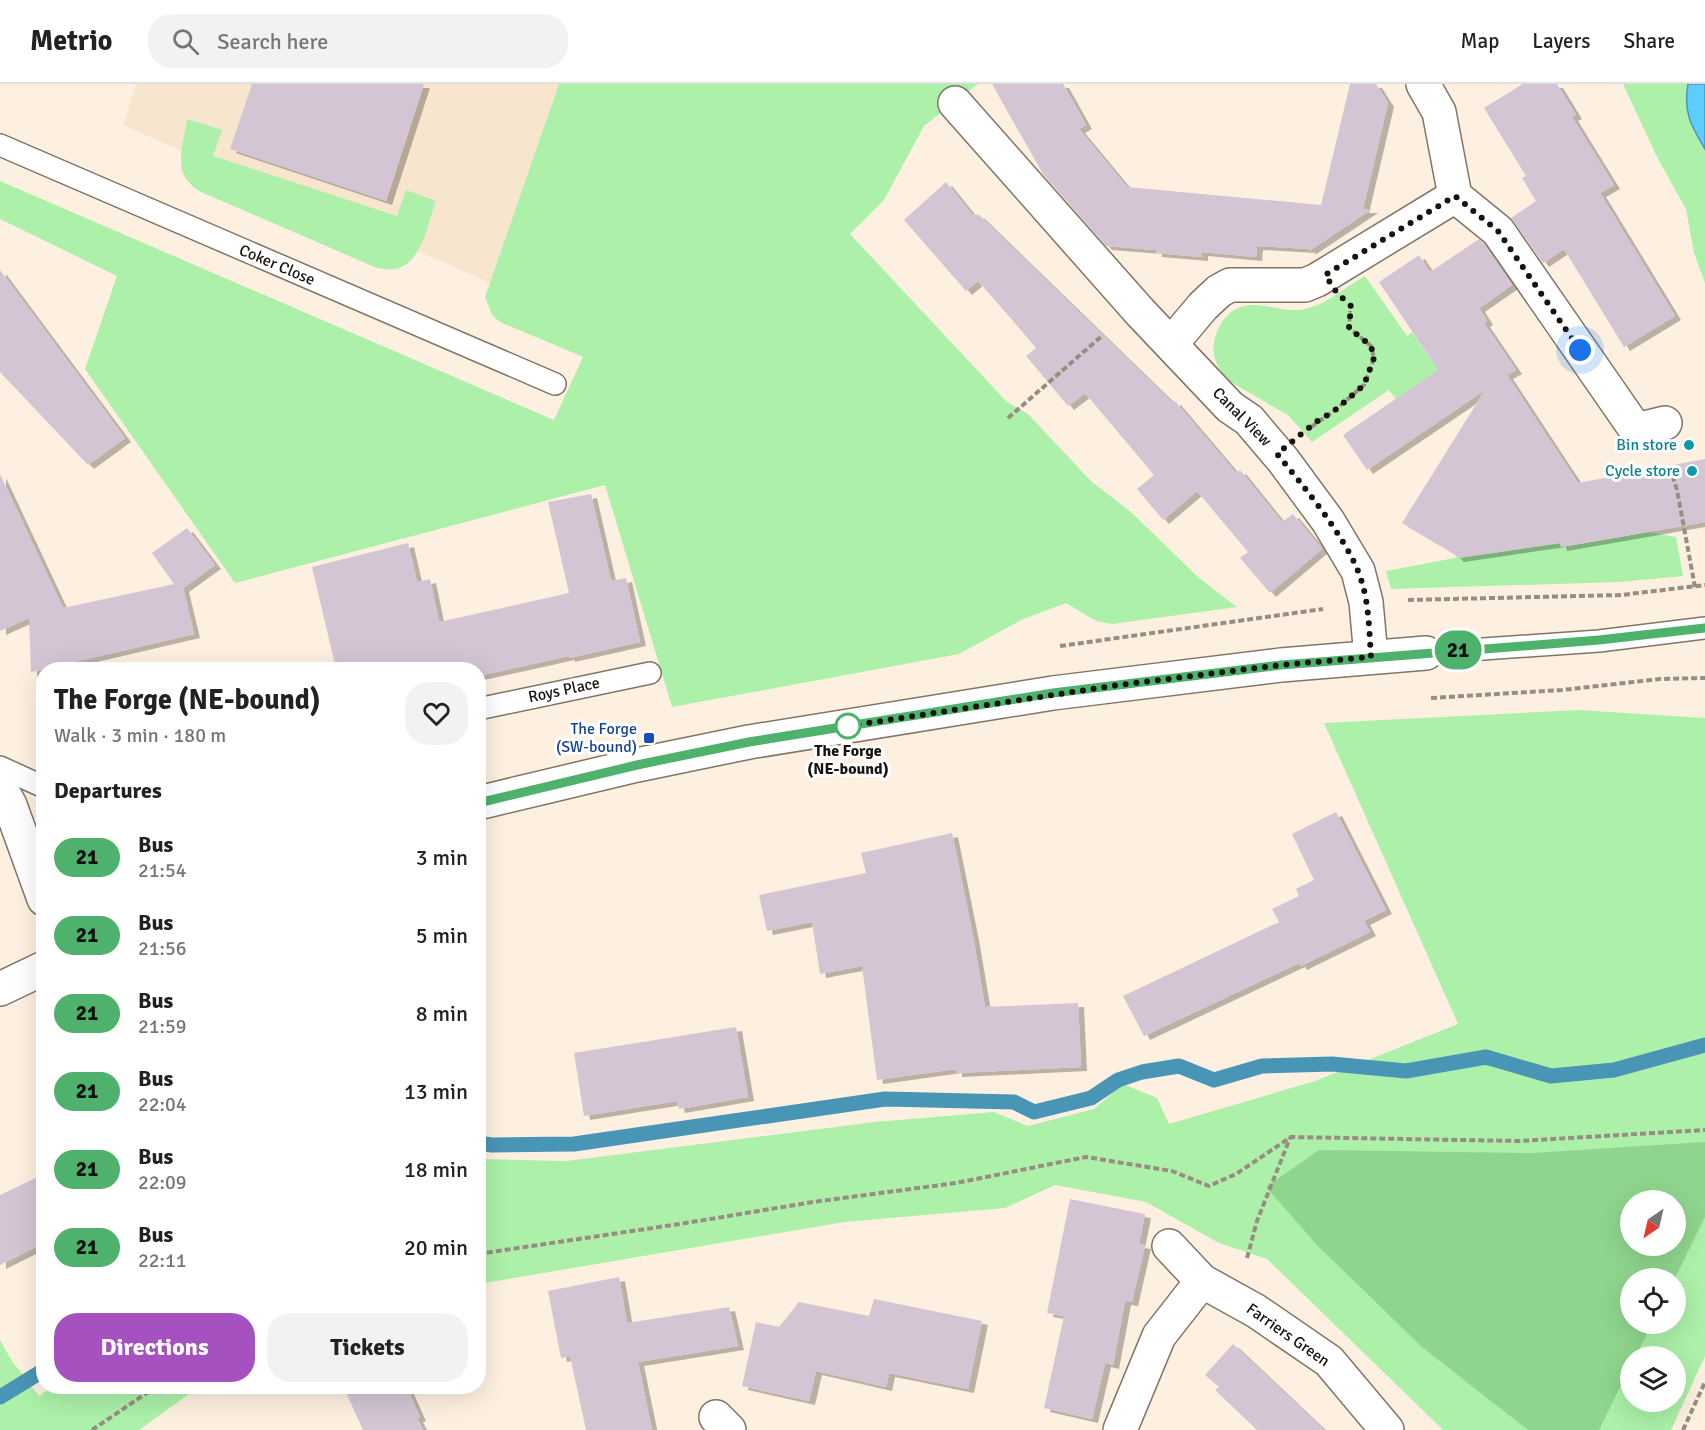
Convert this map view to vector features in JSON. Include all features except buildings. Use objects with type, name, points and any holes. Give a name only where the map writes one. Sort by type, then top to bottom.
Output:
[{"type":"street","points":[[1423,84],[1439,112],[1455,196],[1498,231],[1636,430],[1665,423]]},
{"type":"street","name":"Canal View","points":[[955,103],[1135,307],[1230,407],[1249,420],[1328,521],[1358,571],[1366,602],[1371,657]]},
{"type":"street","points":[[1172,344],[1203,306],[1219,291],[1230,285],[1305,285],[1455,196]]},
{"type":"street","points":[[486,801],[637,765],[749,742],[1053,693],[1185,676],[1426,652]]},
{"type":"street","points":[[3,803],[36,880]]},
{"type":"street","points":[[0,989],[36,972]]},
{"type":"street","name":"Farriers Green","points":[[1169,1246],[1214,1288],[1256,1311],[1329,1361],[1387,1430]]},
{"type":"street","points":[[1120,1430],[1159,1336],[1214,1288]]},
{"type":"lane","name":"Coker Close","points":[[0,145],[555,384]]},
{"type":"lane","points":[[1426,652],[1599,640],[1705,628]]},
{"type":"lane","name":"Roys Place","points":[[486,707],[650,673]]},
{"type":"lane","points":[[0,767],[36,783]]},
{"type":"path","points":[[1277,454],[1364,385],[1374,358],[1371,346],[1349,328],[1351,306],[1337,293],[1325,275]]},
{"type":"path","points":[[1008,418],[1135,307]]},
{"type":"path","points":[[1677,490],[1695,587]]},
{"type":"path","points":[[486,1253],[813,1202],[956,1183],[1086,1157],[1172,1171],[1209,1186],[1236,1174],[1291,1137],[1519,1141],[1705,1130]]},
{"type":"path","points":[[1214,1288],[1245,1268],[1257,1221],[1291,1137]]},
{"type":"path","points":[[1683,1430],[1705,1382]]},
{"type":"path","points":[[92,1430],[145,1394]]},
{"type":"shaded area","points":[[136,84],[559,84],[490,283],[418,251],[410,262],[401,268],[395,270],[377,268],[199,191],[185,180],[181,171],[182,151],[123,125]]},
{"type":"green space","points":[[559,84],[978,84],[924,126],[884,200],[850,234],[1007,402],[1028,414],[1091,481],[1132,513],[1198,577],[1237,607],[1112,624],[1096,621],[1066,603],[1021,620],[959,654],[672,707],[605,485],[235,583],[85,369],[117,276],[0,219],[0,181],[554,420],[583,357],[500,322],[492,315],[485,297]]},
{"type":"green space","points":[[1623,84],[1705,84],[1705,283],[1694,253],[1686,209],[1658,159]]},
{"type":"green space","points":[[187,119],[222,130],[213,156],[397,216],[406,190],[436,201],[418,250],[403,266],[391,269],[377,268],[199,191],[190,184],[182,167],[181,158]]},
{"type":"green space","points":[[1365,276],[1407,336],[1412,332],[1438,370],[1396,399],[1389,390],[1312,442],[1289,416],[1227,378],[1215,359],[1213,348],[1216,334],[1226,317],[1238,308],[1258,305],[1288,310],[1309,308],[1331,298]]},
{"type":"green space","points":[[1649,532],[1676,537],[1683,576],[1620,582],[1391,589],[1386,571],[1460,557],[1560,543],[1562,547]]},
{"type":"green space","points":[[1578,710],[1705,718],[1705,1356],[1686,1397],[1686,1346],[1620,1346],[1620,1412],[1679,1412],[1671,1430],[1443,1430],[1267,1259],[1219,1243],[1146,1202],[1055,1185],[1005,1208],[844,1222],[486,1283],[486,1159],[566,1161],[875,1122],[994,1112],[1028,1126],[1094,1109],[1123,1084],[1157,1098],[1169,1124],[1315,1081],[1458,1024],[1324,723]]},
{"type":"green space","points":[[1705,1142],[1705,1217],[1686,1256],[1686,1190],[1620,1190],[1620,1256],[1686,1256],[1680,1268],[1620,1268],[1620,1334],[1647,1334],[1641,1346],[1620,1346],[1620,1387],[1599,1430],[1528,1430],[1422,1347],[1318,1246],[1266,1187],[1319,1150],[1532,1153]]},
{"type":"green space","points":[[0,1340],[12,1361],[39,1396],[42,1394],[189,1394],[139,1430],[0,1430]]},
{"type":"water","points":[[1688,84],[1705,84],[1705,149],[1687,111]]},
{"type":"waterway","points":[[486,1144],[574,1144],[885,1099],[1014,1102],[1034,1112],[1091,1098],[1118,1080],[1142,1072],[1179,1066],[1214,1080],[1262,1066],[1332,1064],[1406,1071],[1486,1057],[1551,1076],[1614,1070],[1705,1045]]},
{"type":"waterway","points":[[0,1397],[36,1375]]},
{"type":"bus line","name":"21","points":[[486,801],[637,765],[749,742],[1053,693],[1281,665],[1599,640],[1705,628]]},
{"type":"place","name":"Bin store","points":[[1689,445]]},
{"type":"place","name":"Cycle store","points":[[1692,471]]},
{"type":"place","name":"The Forge (NE-bound)","points":[[848,726]]},
{"type":"place","name":"The Forge (SW-bound)","points":[[649,738]]},
{"type":"route","points":[[848,726],[1053,693],[1281,665],[1371,657],[1366,602],[1358,571],[1328,521],[1277,454],[1364,385],[1374,358],[1371,346],[1349,328],[1351,306],[1337,293],[1325,275],[1455,196],[1498,231],[1580,350]]}]
